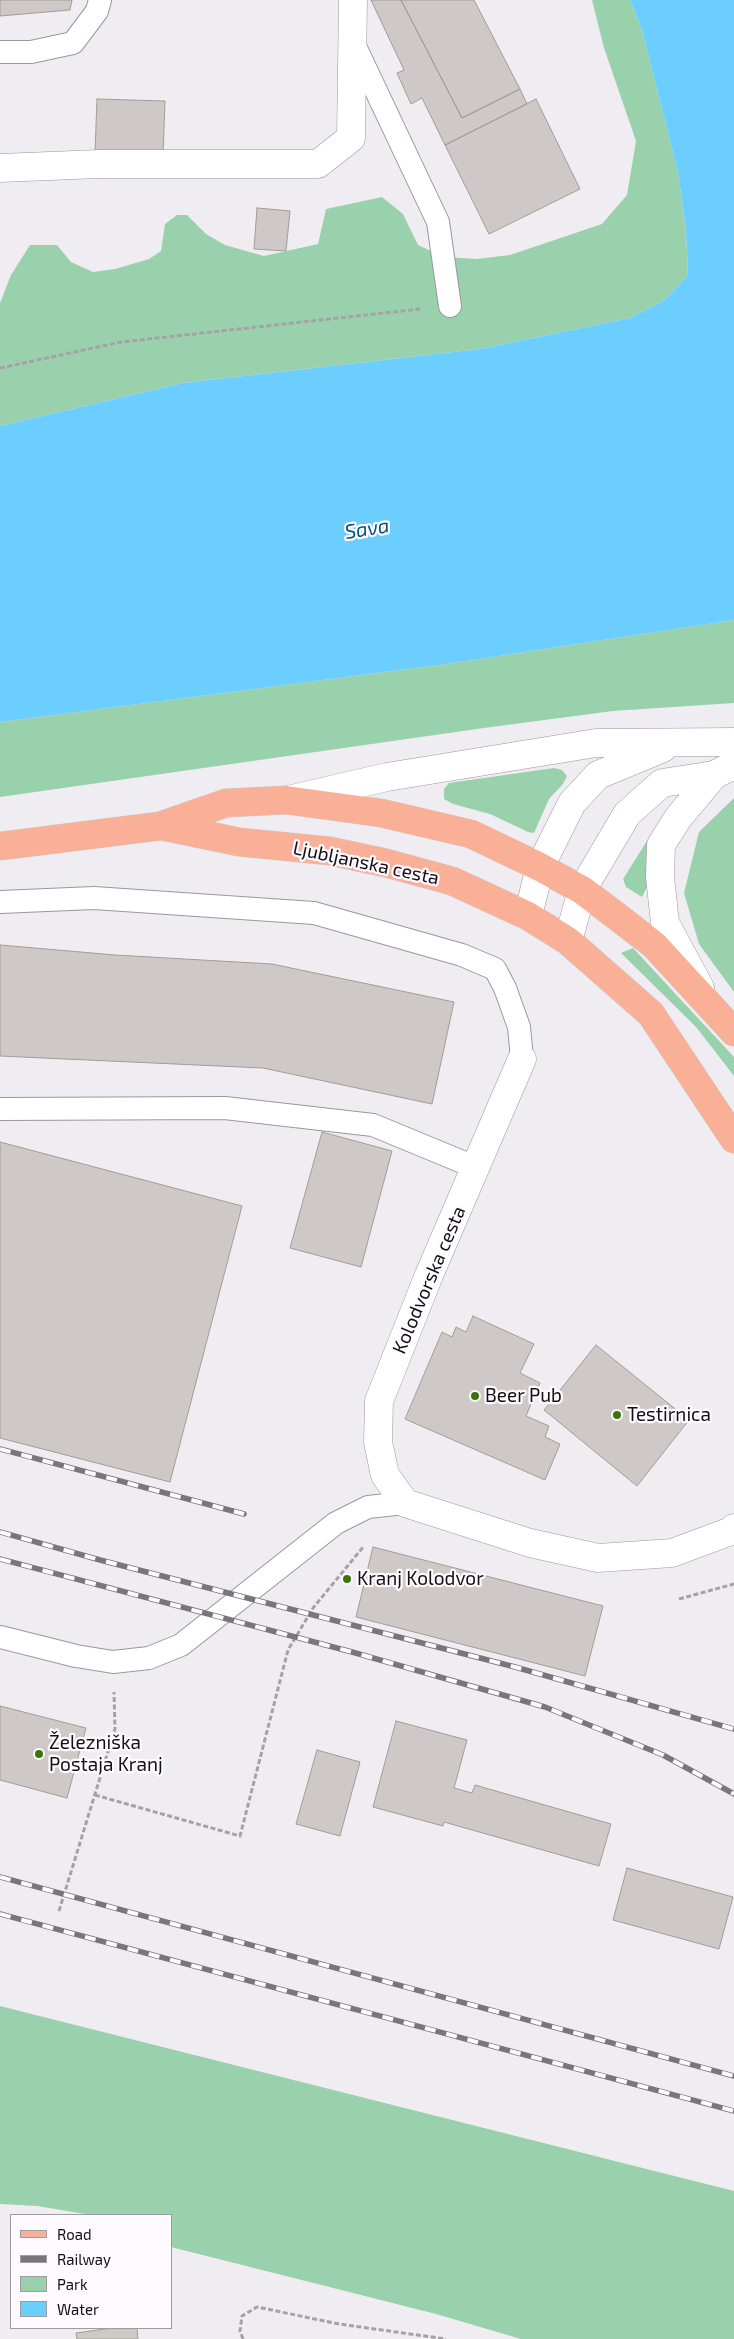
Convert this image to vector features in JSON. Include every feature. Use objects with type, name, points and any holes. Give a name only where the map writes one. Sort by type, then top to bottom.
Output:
[{"type":"main road","points":[[0,846],[160,826],[226,803],[286,800],[381,813],[471,834],[540,867],[582,890],[654,945],[734,1032]]},
{"type":"main road","name":"Ljubljanska cesta","points":[[160,826],[239,842],[330,851],[386,863],[452,881],[528,916],[568,941],[651,1014],[734,1139]]},
{"type":"street","points":[[0,168],[99,164],[318,164],[351,138],[352,0]]},
{"type":"street","points":[[286,800],[387,777],[596,743],[673,744],[734,742]]},
{"type":"street","points":[[528,916],[540,867],[572,803],[598,775],[673,744]]},
{"type":"street","points":[[568,941],[582,890],[627,814],[662,784],[724,770]]},
{"type":"street","points":[[706,1001],[665,924],[660,877],[661,845],[678,818],[724,770]]},
{"type":"street","name":"Kolodvorska cesta","points":[[405,1503],[386,1476],[378,1442],[379,1401],[429,1275],[477,1168],[522,1059]]},
{"type":"street","points":[[405,1503],[530,1543],[598,1558],[672,1553],[731,1531],[734,1528]]},
{"type":"lane","points":[[0,52],[31,52],[73,43],[97,11],[100,0]]},
{"type":"lane","points":[[352,40],[438,222],[450,306]]},
{"type":"lane","points":[[0,902],[94,898],[314,913],[462,955],[495,969],[506,988],[519,1027],[522,1059]]},
{"type":"lane","points":[[0,1109],[225,1108],[373,1125],[477,1168]]},
{"type":"lane","points":[[0,1638],[76,1656],[113,1662],[149,1658],[181,1644],[336,1523],[368,1507],[405,1503]]},
{"type":"path","points":[[0,368],[121,342],[340,316],[450,306]]},
{"type":"path","points":[[95,1795],[240,1836],[288,1650],[312,1608],[366,1543]]},
{"type":"path","points":[[679,1599],[734,1584]]},
{"type":"path","points":[[59,1911],[114,1730],[113,1662]]},
{"type":"path","points":[[244,2339],[240,2331],[242,2316],[258,2306],[339,2324],[446,2339]]},
{"type":"green space","points":[[592,0],[630,0],[642,30],[678,172],[686,230],[688,275],[665,300],[630,318],[480,349],[183,383],[0,426],[0,303],[11,275],[30,245],[57,245],[71,262],[93,272],[115,269],[149,259],[161,251],[165,224],[177,215],[187,215],[206,234],[225,245],[264,256],[318,244],[326,209],[382,197],[403,214],[418,245],[444,257],[477,259],[510,255],[602,224],[627,195],[636,141],[604,48]]},
{"type":"green space","points":[[734,620],[734,703],[613,711],[0,797],[0,722],[446,664]]},
{"type":"green space","points":[[554,768],[562,770],[567,776],[563,784],[549,799],[534,833],[490,814],[453,804],[444,799],[444,789],[449,783]]},
{"type":"green space","points":[[734,798],[734,992],[699,944],[684,893],[699,832]]},
{"type":"green space","points":[[666,817],[649,883],[642,897],[626,887],[623,879],[660,820]]},
{"type":"green space","points":[[633,948],[734,1057],[734,1076],[696,1027],[621,953]]},
{"type":"green space","points":[[0,2006],[734,2191],[734,2339],[521,2339],[436,2314],[172,2247],[172,2214],[85,2214],[37,2206],[0,2204]]},
{"type":"water","name":"Sava","points":[[630,0],[734,0],[734,620],[446,664],[0,722],[0,426],[183,383],[480,349],[630,318],[665,300],[688,275],[686,230],[678,172],[642,30]]},
{"type":"building","points":[[0,0],[72,0],[70,10],[0,16]]},
{"type":"building","points":[[371,0],[401,0],[462,118],[520,89],[527,104],[445,145],[422,98],[411,104],[397,73],[404,70]]},
{"type":"building","points":[[401,0],[474,0],[520,89],[462,118]]},
{"type":"building","points":[[97,99],[165,101],[163,155],[95,153]]},
{"type":"building","points":[[536,99],[580,189],[489,234],[445,145]]},
{"type":"building","points":[[257,208],[290,211],[286,251],[254,249]]},
{"type":"building","points":[[0,945],[115,955],[272,964],[454,1002],[432,1104],[263,1068],[0,1056]]},
{"type":"building","points":[[322,1132],[392,1151],[361,1267],[290,1248]]},
{"type":"building","points":[[0,1142],[242,1206],[170,1482],[0,1438]]},
{"type":"building","name":"Beer Pub","points":[[473,1316],[534,1344],[520,1373],[540,1383],[526,1416],[549,1426],[545,1437],[560,1444],[545,1480],[405,1419],[442,1332],[452,1337],[456,1327],[466,1332]]},
{"type":"building","name":"Testirnica","points":[[596,1345],[689,1420],[637,1486],[544,1410]]},
{"type":"building","points":[[373,1547],[603,1606],[585,1676],[356,1617]]},
{"type":"building","name":"Železniška Postaja Kranj","points":[[0,1706],[86,1728],[67,1798],[0,1780]]},
{"type":"building","points":[[396,1721],[467,1740],[454,1788],[472,1793],[475,1785],[611,1824],[599,1866],[444,1822],[443,1826],[373,1807]]},
{"type":"building","points":[[317,1750],[360,1762],[340,1836],[296,1824]]},
{"type":"building","points":[[627,1868],[733,1897],[719,1949],[613,1920]]},
{"type":"building","points":[[105,2329],[137,2329],[138,2339],[77,2339],[76,2333]]},
{"type":"railway","points":[[0,1449],[244,1514]]},
{"type":"railway","points":[[0,1532],[100,1560],[515,1667],[734,1729]]},
{"type":"railway","points":[[0,1559],[352,1652],[545,1707],[663,1755],[734,1794]]},
{"type":"railway","points":[[0,1877],[734,2076]]},
{"type":"railway","points":[[0,1914],[734,2111]]},
{"type":"place","name":"Beer Pub","points":[[475,1396]]},
{"type":"place","name":"Testirnica","points":[[617,1415]]},
{"type":"place","name":"Kranj Kolodvor","points":[[347,1579]]},
{"type":"place","name":"Železniška Postaja Kranj","points":[[39,1754]]}]
